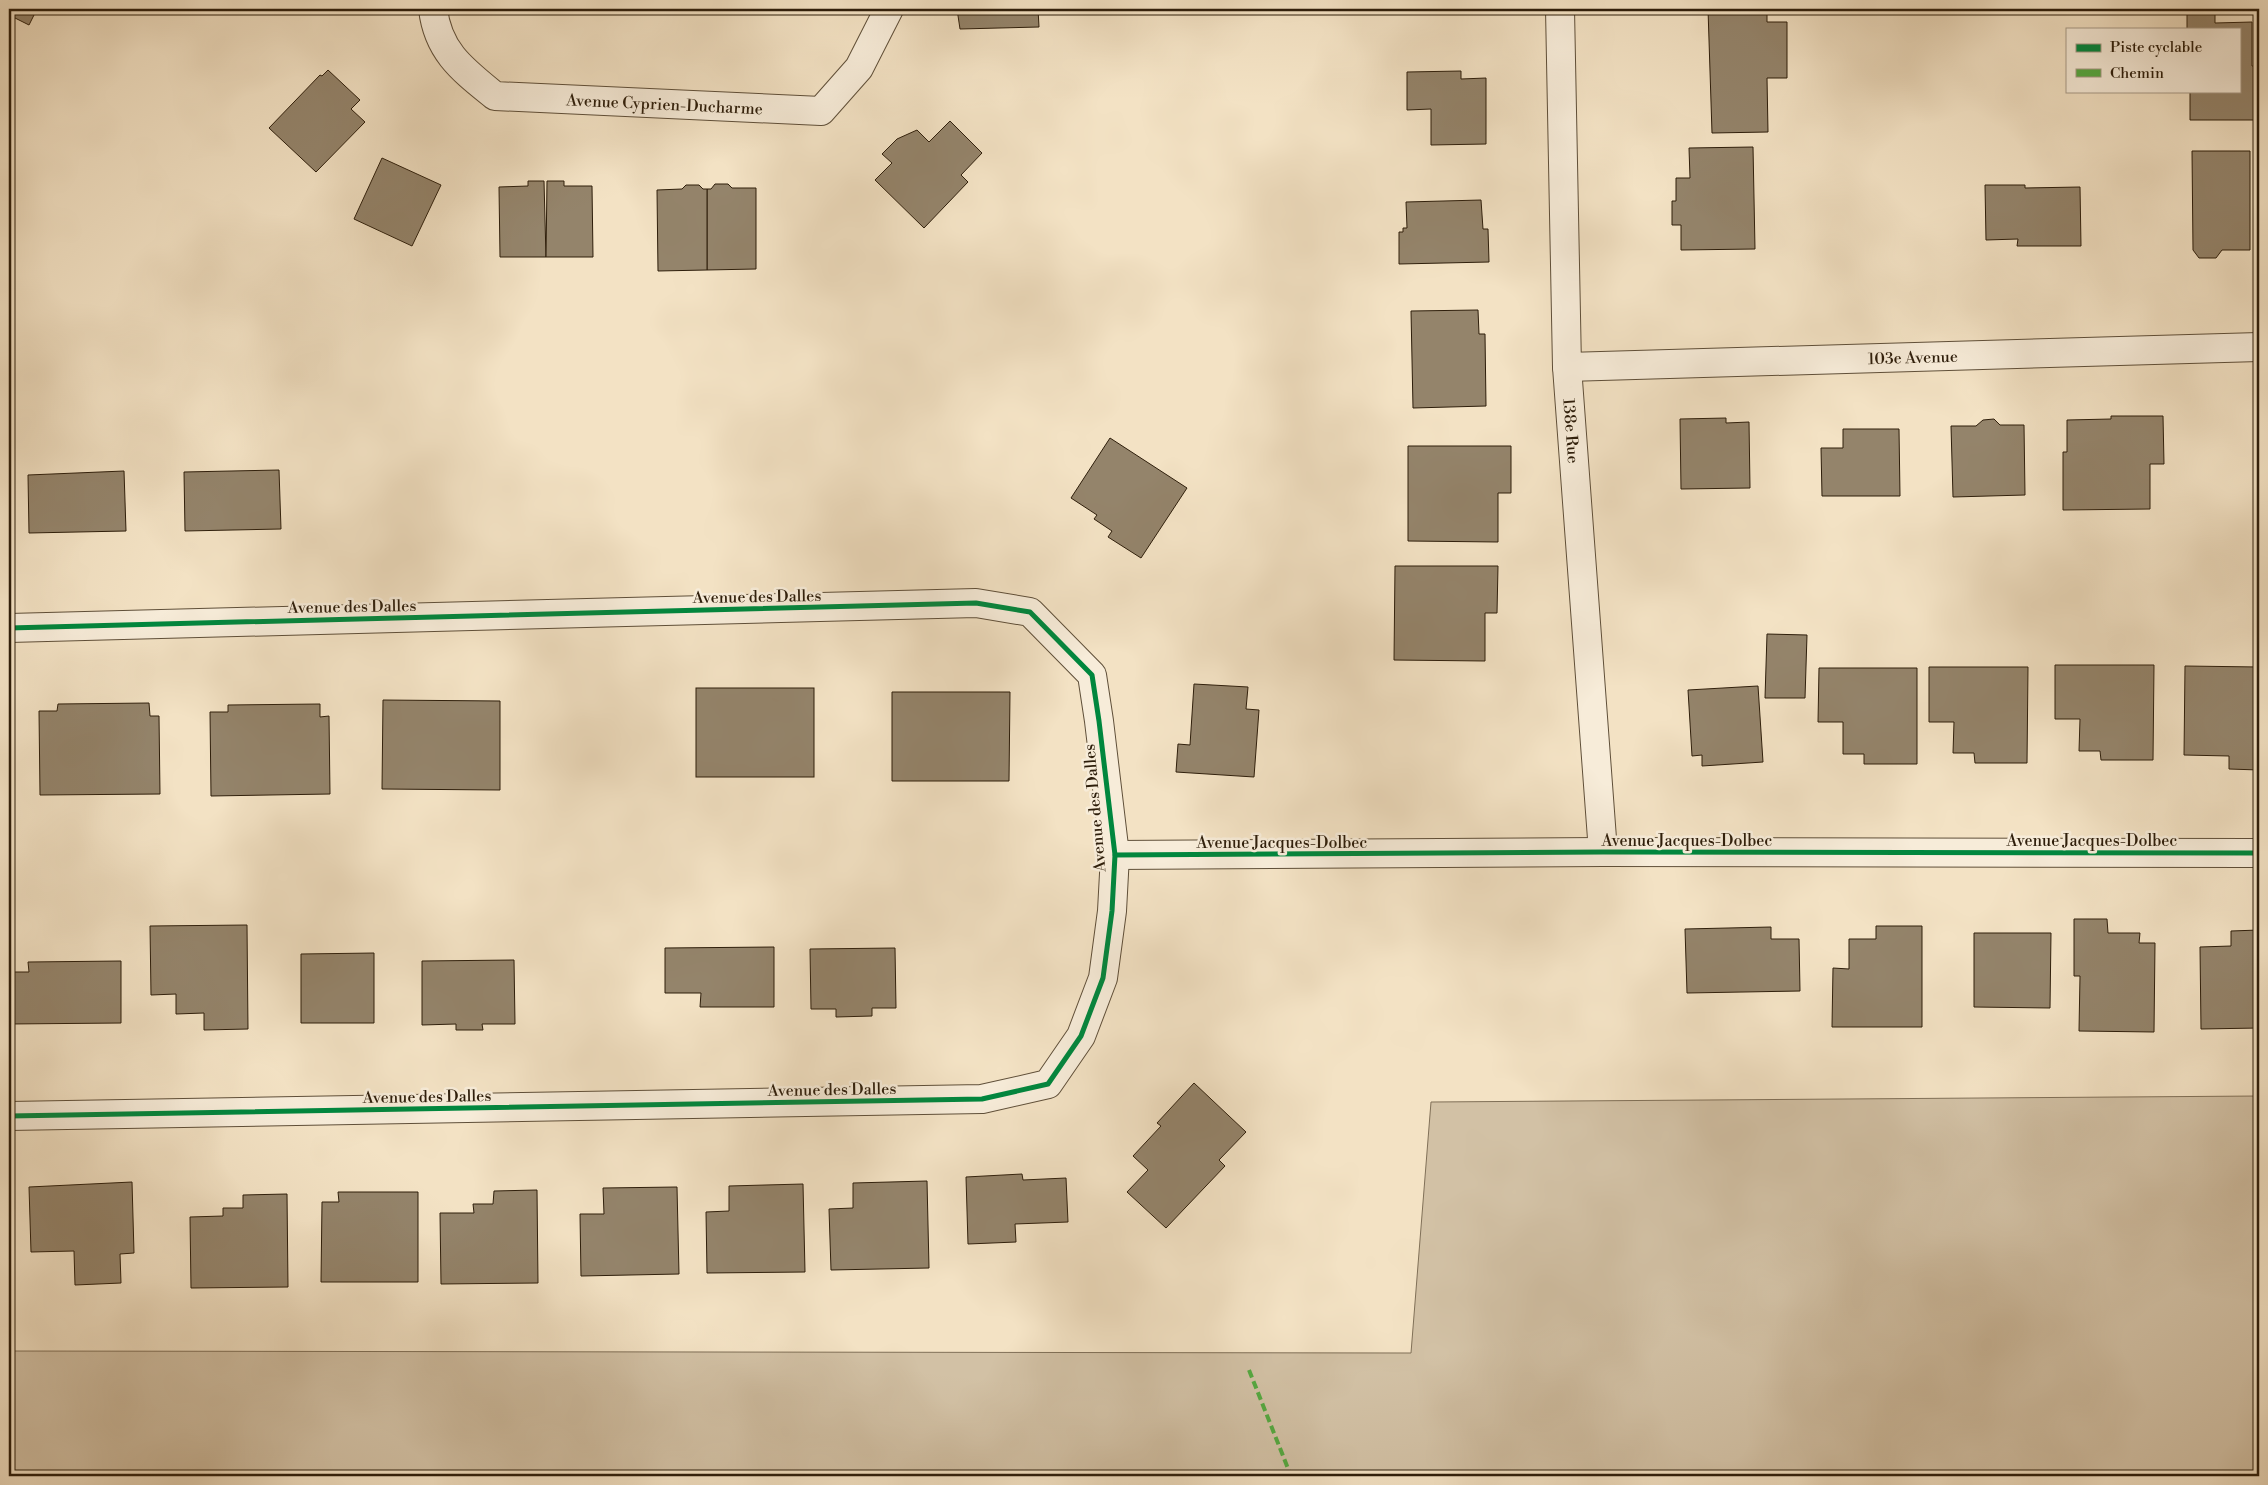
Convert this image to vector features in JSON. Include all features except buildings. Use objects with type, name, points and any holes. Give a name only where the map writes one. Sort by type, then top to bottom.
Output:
[{"type":"street","name":"Avenue Cyprien-Ducharme","points":[[433,9],[435,28],[458,66],[495,96],[821,111],[859,68],[890,9]]},
{"type":"street","name":"138e Rue","points":[[1560,9],[1567,367],[1603,852]]},
{"type":"street","name":"103e Avenue","points":[[1567,367],[2259,347]]},
{"type":"street","name":"Avenue des Dalles","points":[[9,628],[976,603],[1030,612],[1092,675],[1115,855],[1112,911],[1103,978],[1081,1036],[1048,1084],[982,1099],[9,1116]]},
{"type":"street","name":"Avenue Jacques-Dolbec","points":[[1115,855],[1603,852],[2259,853]]},
{"type":"shaded area","points":[[2259,1096],[2259,1476],[9,1476],[9,1351],[1411,1353],[1431,1102]]},
{"type":"marked path","points":[[1249,1370],[1291,1476]]},
{"type":"cycle path","points":[[9,628],[976,603],[1030,612],[1092,675],[1115,855],[1112,911],[1103,978],[1081,1036],[1048,1084],[982,1099],[9,1116]]},
{"type":"cycle path","points":[[1115,855],[1603,852],[2259,853]]}]
